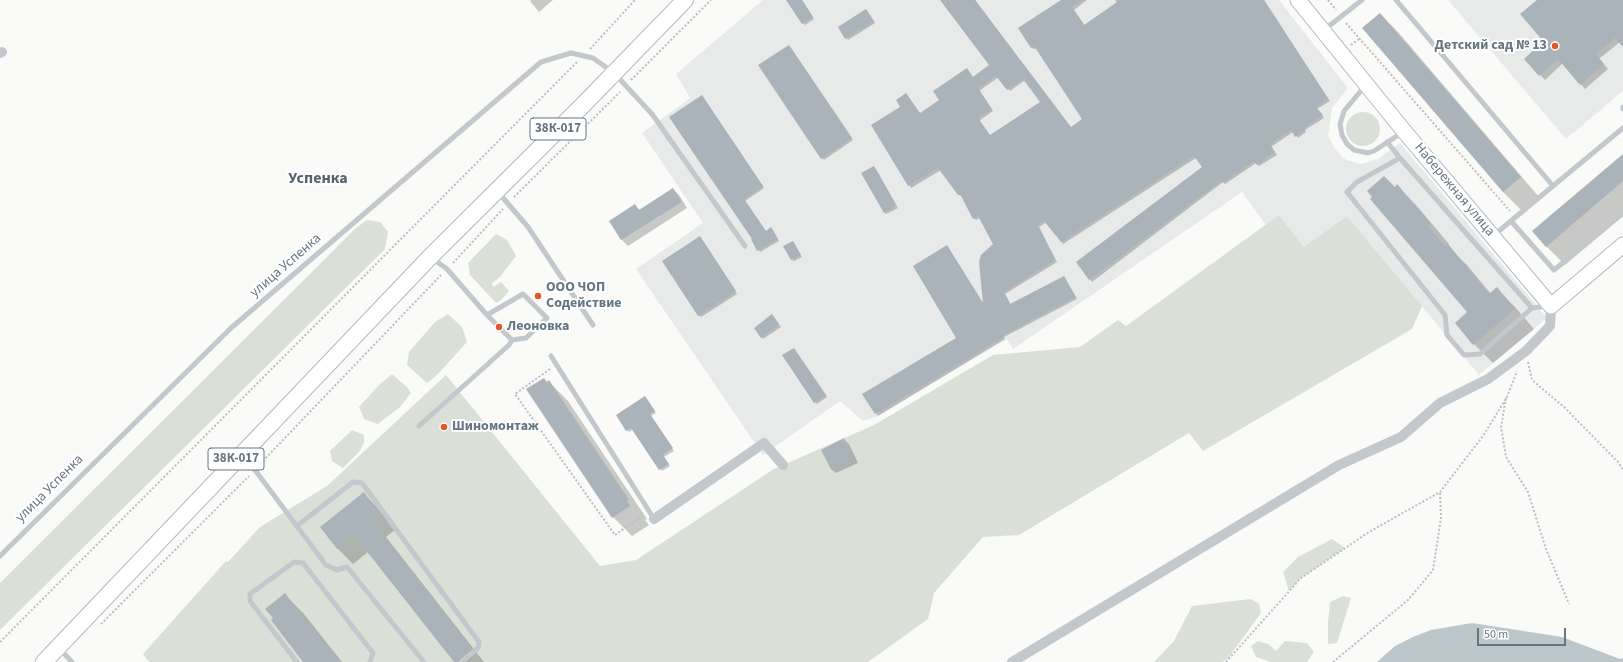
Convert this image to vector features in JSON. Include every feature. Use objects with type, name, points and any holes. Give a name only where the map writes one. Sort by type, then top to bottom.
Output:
[{"type":"main road","name":"38К-017","points":[[44,662],[430,257],[685,0]]},
{"type":"main road","name":"Набережная улица","points":[[1298,0],[1404,131],[1551,306]]},
{"type":"main road","points":[[1551,306],[1623,245]]},
{"type":"street","points":[[1012,662],[1339,465],[1401,437],[1440,403],[1488,379],[1526,351],[1550,326],[1551,306]]},
{"type":"street","points":[[654,519],[764,443],[783,465]]},
{"type":"lane","points":[[1323,30],[1362,0]]},
{"type":"lane","points":[[1396,0],[1553,186]]},
{"type":"lane","name":"улица Успенка","points":[[0,556],[231,328],[541,62],[571,53],[593,58],[614,73],[652,114],[745,246]]},
{"type":"lane","points":[[1367,84],[1344,111],[1340,124],[1342,135],[1351,146],[1363,153],[1374,151],[1404,131]]},
{"type":"lane","points":[[1493,236],[1623,128]]},
{"type":"lane","points":[[1387,142],[1532,308]]},
{"type":"lane","points":[[1400,158],[1357,182],[1347,192],[1445,315],[1447,335],[1464,354],[1480,354],[1532,308],[1551,306]]},
{"type":"lane","points":[[496,190],[528,227],[593,325]]},
{"type":"lane","points":[[1513,220],[1554,270],[1623,213]]},
{"type":"lane","points":[[430,257],[447,269],[487,315],[512,340]]},
{"type":"lane","points":[[487,315],[523,294],[547,318],[526,338],[512,340]]},
{"type":"lane","points":[[419,426],[509,345],[512,340]]},
{"type":"lane","points":[[551,356],[654,519]]},
{"type":"lane","points":[[239,456],[255,470],[326,565],[337,570],[347,568],[424,662]]},
{"type":"lane","points":[[297,526],[353,482],[362,483],[479,642],[478,648],[461,662]]},
{"type":"lane","points":[[297,662],[250,601],[250,594],[294,562],[303,563],[373,653],[370,662]]},
{"type":"lane","points":[[58,647],[72,662]]},
{"type":"path","points":[[0,642],[584,56],[635,0]]},
{"type":"path","points":[[447,269],[508,204],[712,0]]},
{"type":"path","points":[[1328,0],[1513,220]]},
{"type":"path","points":[[1526,351],[1532,380],[1564,407],[1618,462],[1623,470]]},
{"type":"path","points":[[547,365],[554,375]]},
{"type":"path","points":[[550,369],[515,394],[615,535],[642,516]]},
{"type":"path","points":[[1226,662],[1301,578],[1369,532],[1440,492],[1483,436],[1507,397],[1518,371]]},
{"type":"path","points":[[1507,397],[1501,426],[1506,457],[1528,492],[1546,549],[1569,604]]},
{"type":"path","points":[[1332,662],[1408,600],[1433,570],[1441,518],[1440,492]]},
{"type":"shaded area","points":[[763,0],[1279,0],[1348,88],[1332,108],[1328,136],[1335,149],[1346,160],[1361,164],[1378,159],[1400,143],[1547,318],[1479,375],[1347,216],[1304,247],[1279,215],[1266,225],[1242,192],[1013,349],[1007,339],[876,417],[863,421],[840,401],[763,455],[636,269],[703,223],[642,133],[690,98],[676,74]]},
{"type":"shaded area","name":"Детский сад № 13","points":[[1448,0],[1623,0],[1623,91],[1566,139]]},
{"type":"shaded area","points":[[1363,112],[1375,117],[1380,129],[1375,141],[1363,146],[1351,141],[1346,129],[1351,117]]},
{"type":"shaded area","points":[[1279,215],[1304,247],[1347,216],[1422,306],[1412,329],[1203,451],[1189,433],[1019,535],[983,537],[934,593],[928,619],[868,662],[149,662],[143,654],[226,561],[228,562],[260,527],[327,486],[446,375],[600,566],[636,560],[774,469],[874,425],[993,355],[1080,347],[1118,320],[1126,326]]},
{"type":"shaded area","points":[[367,220],[380,222],[388,232],[385,249],[0,630],[0,583],[356,228]]},
{"type":"shaded area","points":[[496,234],[507,240],[516,256],[500,277],[492,283],[493,287],[501,282],[509,291],[496,303],[470,275],[468,263]]},
{"type":"shaded area","points":[[448,314],[462,327],[467,342],[438,374],[427,383],[407,365],[409,352],[435,322]]},
{"type":"shaded area","points":[[392,374],[407,387],[411,393],[400,407],[378,424],[364,419],[359,407],[379,385]]},
{"type":"shaded area","points":[[352,430],[364,435],[364,442],[360,451],[343,468],[332,461],[330,451]]},
{"type":"shaded area","points":[[1332,539],[1345,548],[1301,578],[1289,591],[1283,572],[1298,557]]},
{"type":"shaded area","points":[[1343,596],[1351,598],[1337,643],[1328,644],[1330,602]]},
{"type":"shaded area","points":[[1251,599],[1259,604],[1261,613],[1229,657],[1223,662],[1154,662],[1174,641],[1192,606]]},
{"type":"shaded area","points":[[1472,623],[1562,637],[1620,659],[1623,658],[1623,662],[1377,662],[1395,646],[1413,637],[1431,630]]},
{"type":"shaded area","points":[[1258,641],[1268,644],[1276,651],[1285,641],[1307,643],[1314,652],[1307,662],[1271,662],[1256,657],[1251,646]]},
{"type":"building","points":[[786,0],[802,0],[813,17],[802,24]]},
{"type":"building","points":[[940,0],[975,0],[1071,127],[1082,119],[1034,46],[1031,48],[1018,28],[1061,0],[1083,0],[1072,7],[1084,25],[1120,0],[1264,0],[1328,99],[1316,107],[1323,115],[1304,128],[1305,130],[1295,137],[1291,130],[1270,144],[1275,152],[1257,165],[1254,161],[1222,183],[1221,181],[1089,280],[1076,262],[1202,167],[1194,156],[1061,242],[1044,221],[1038,225],[1055,260],[1004,292],[1010,304],[1064,276],[1076,297],[1003,335],[1004,337],[875,414],[862,394],[956,338],[913,266],[947,245],[983,303],[979,262],[981,255],[993,244],[978,216],[973,219],[960,194],[958,195],[938,168],[908,186],[871,125],[900,107],[896,100],[906,93],[920,113],[939,100],[933,91],[967,68],[973,77],[989,65]],"holes":[[[996,76],[1007,90],[1023,79],[1040,102],[990,135],[978,118],[992,109],[978,88]]]},
{"type":"building","points":[[1537,0],[1623,0],[1623,47],[1615,38],[1596,54],[1604,64],[1580,85],[1558,59],[1539,76],[1524,59],[1543,41],[1520,14]]},
{"type":"building","points":[[866,9],[874,21],[845,39],[838,27]]},
{"type":"building","points":[[1380,13],[1521,177],[1503,192],[1362,28]]},
{"type":"building","points":[[789,45],[852,138],[821,159],[758,65]]},
{"type":"building","points":[[702,95],[763,186],[744,199],[766,231],[771,227],[778,239],[757,251],[752,239],[669,117]]},
{"type":"building","points":[[1623,154],[1623,181],[1546,247],[1532,231]]},
{"type":"building","points":[[874,166],[896,205],[884,213],[861,173]]},
{"type":"building","points":[[1384,176],[1395,187],[1397,184],[1431,224],[1428,226],[1445,246],[1448,244],[1489,294],[1497,287],[1515,309],[1473,345],[1455,323],[1467,312],[1370,199],[1372,197],[1367,191]]},
{"type":"building","points":[[673,188],[682,202],[621,240],[609,221],[635,204],[639,210]]},
{"type":"building","points":[[700,236],[736,291],[698,316],[662,261]]},
{"type":"building","points":[[793,241],[801,255],[791,260],[783,246]]},
{"type":"building","points":[[772,314],[779,324],[761,338],[754,328]]},
{"type":"building","points":[[794,348],[826,395],[814,403],[782,355]]},
{"type":"building","points":[[544,378],[547,382],[549,380],[629,500],[627,501],[630,506],[612,518],[526,389]]},
{"type":"building","points":[[645,396],[655,411],[650,414],[673,448],[663,455],[669,464],[659,470],[631,428],[626,431],[616,415]]},
{"type":"building","points":[[844,438],[854,458],[831,469],[821,450]]},
{"type":"building","points":[[364,492],[380,515],[372,521],[470,646],[468,647],[470,650],[458,659],[457,662],[454,662],[354,535],[337,549],[320,527]]},
{"type":"building","points":[[285,593],[340,662],[303,662],[271,620],[273,618],[265,609]]},
{"type":"place","name":"Детский сад № 13","points":[[1555,46]]},
{"type":"place","name":"ООО ЧОП Содействие","points":[[538,296]]},
{"type":"place","name":"Леоновка","points":[[499,327]]},
{"type":"place","name":"Шиномонтаж","points":[[444,427]]},
{"type":"district","name":"Успенка","points":[[318,179]]}]
